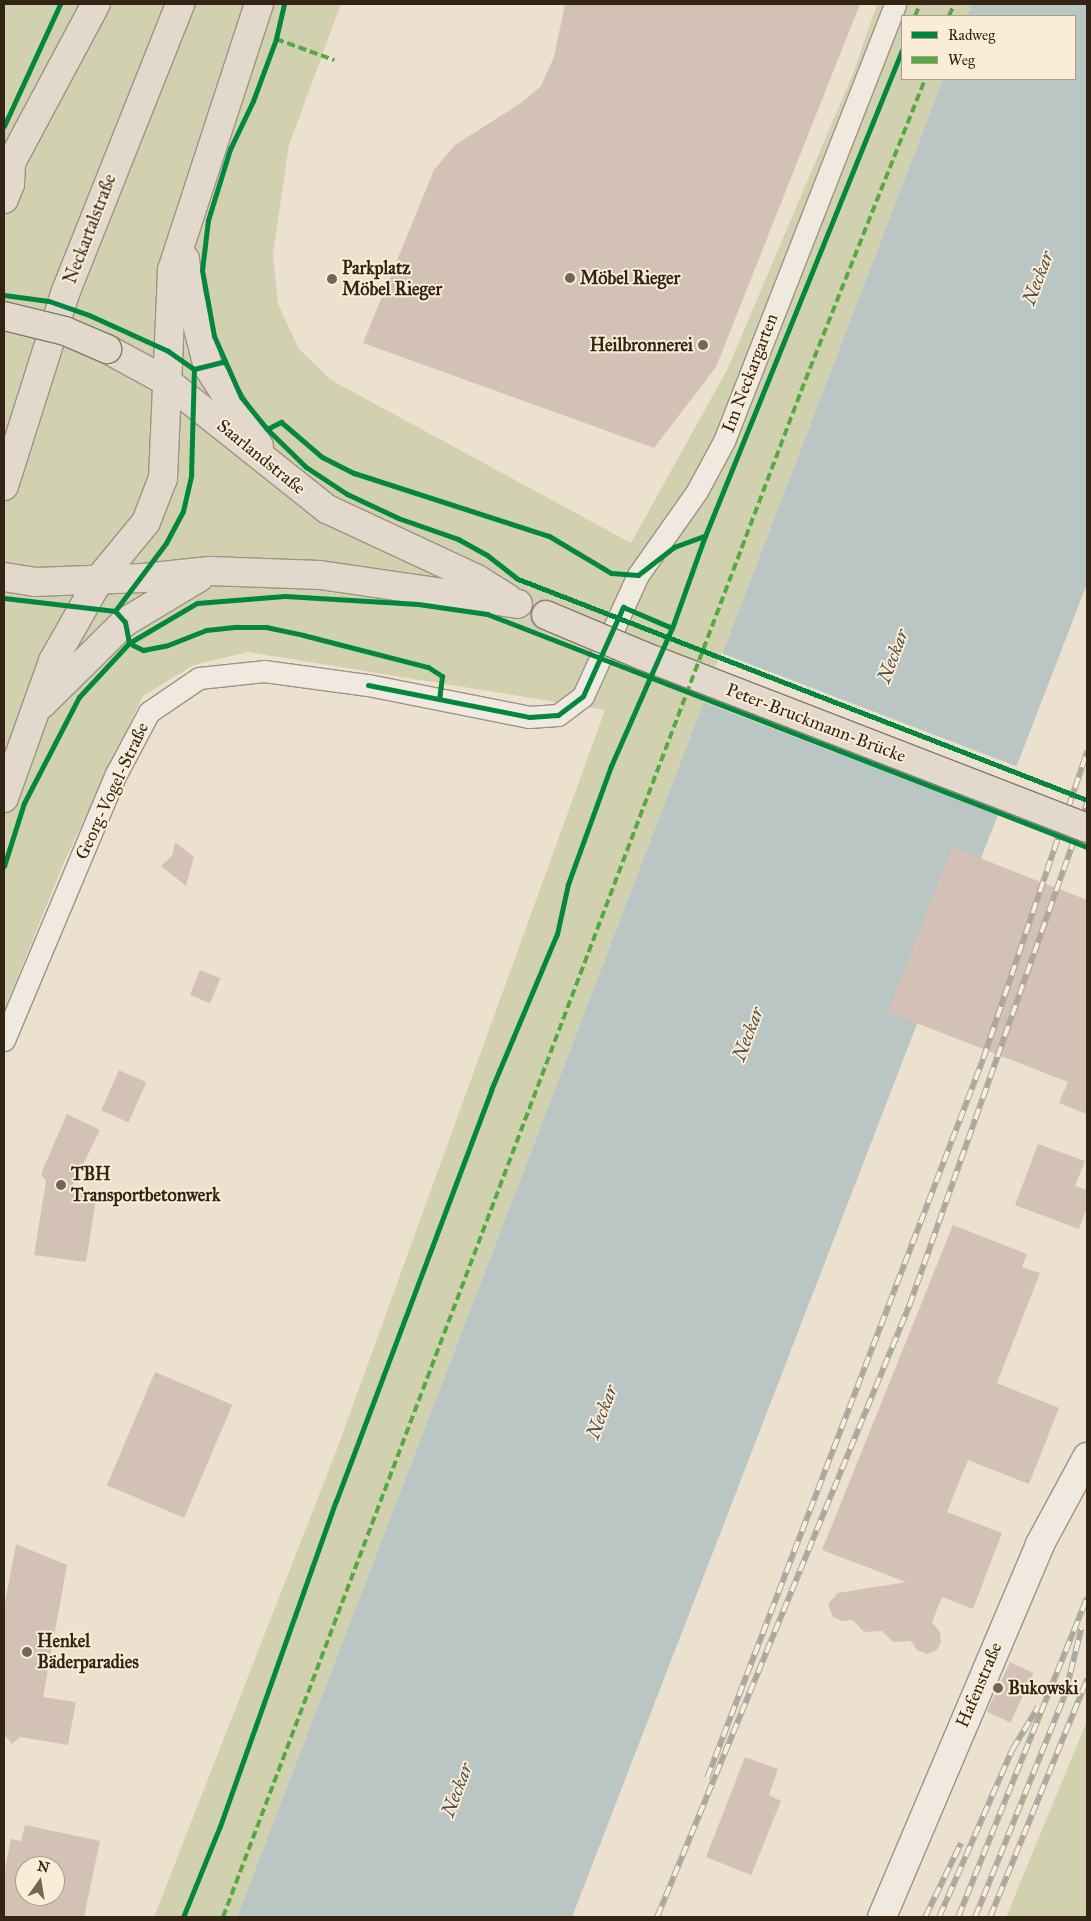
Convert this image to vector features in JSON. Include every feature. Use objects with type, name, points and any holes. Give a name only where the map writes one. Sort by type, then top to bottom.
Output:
[{"type":"main road","points":[[4,198],[10,184],[7,171],[96,4]]},
{"type":"main road","name":"Neckartalstraße","points":[[4,486],[66,291],[180,4]]},
{"type":"main road","points":[[4,798],[39,707],[53,661],[100,578],[146,522],[163,478],[172,270],[259,4]]},
{"type":"main road","points":[[182,243],[190,297],[208,367],[226,399],[277,472]]},
{"type":"main road","name":"Saarlandstraße","points":[[4,316],[66,331],[108,349],[166,380],[277,472],[326,509],[477,579],[518,604],[546,615]]},
{"type":"main road","points":[[39,707],[126,622],[210,571]]},
{"type":"main road","name":"Saarlandstraße","points":[[4,577],[35,582],[210,571],[320,575],[518,604]]},
{"type":"main road","name":"Peter-Bruckmann-Brücke","points":[[546,615],[641,655],[1087,828]]},
{"type":"main road","name":"Hafenstraße","points":[[882,1917],[1040,1544],[1087,1457]]},
{"type":"street","name":"Im Neckargarten","points":[[558,715],[583,696],[638,575],[692,499],[724,441],[895,4]]},
{"type":"street","name":"Georg-Vogel-Straße","points":[[4,1040],[116,774],[149,712],[199,678],[264,671],[368,685],[529,717],[558,715]]},
{"type":"green space","points":[[4,4],[341,4],[289,145],[273,254],[278,304],[299,349],[331,380],[631,543],[727,370],[854,71],[877,4],[971,4],[967,15],[901,15],[901,80],[943,80],[237,1917],[154,1917],[337,1449],[605,710],[248,652],[194,665],[143,696],[64,862],[4,1011]]},
{"type":"green space","points":[[1087,1721],[1087,1917],[1006,1917]]},
{"type":"water","name":"Neckar","points":[[971,4],[1087,4],[1087,584],[572,1917],[237,1917],[943,80],[1076,80],[1076,15],[967,15]]},
{"type":"pier","points":[[721,653],[1019,767],[1000,816],[702,702]]},
{"type":"building","name":"Möbel Rieger","points":[[565,4],[860,4],[716,367],[654,448],[363,343],[434,170],[455,145],[521,103],[541,86],[554,57]]},
{"type":"building","points":[[175,842],[194,857],[186,886],[161,866],[172,856]]},
{"type":"building","points":[[952,847],[1087,900],[1087,1114],[1059,1103],[1068,1082],[888,1012]]},
{"type":"building","points":[[200,970],[220,978],[210,1003],[190,995]]},
{"type":"building","points":[[119,1070],[146,1082],[129,1122],[101,1110]]},
{"type":"building","name":"TBH Transportbetonwerk","points":[[67,1114],[100,1130],[71,1189],[97,1193],[86,1262],[34,1255],[46,1181],[41,1174]]},
{"type":"building","points":[[1038,1144],[1085,1161],[1075,1186],[1087,1190],[1087,1207],[1079,1229],[1015,1205]]},
{"type":"building","points":[[953,1225],[1027,1254],[1022,1267],[1040,1273],[997,1383],[1059,1408],[1029,1484],[968,1460],[947,1512],[1002,1533],[973,1609],[942,1597],[932,1622],[940,1632],[941,1642],[936,1651],[927,1654],[917,1650],[911,1641],[893,1642],[882,1631],[864,1632],[853,1620],[842,1621],[833,1617],[828,1604],[838,1593],[906,1582],[822,1550]]},
{"type":"building","points":[[155,1372],[232,1405],[184,1518],[107,1485]]},
{"type":"building","name":"Henkel Bäderparadies","points":[[16,1544],[67,1565],[43,1697],[76,1702],[68,1745],[20,1737],[12,1744],[4,1734],[4,1608]]},
{"type":"building","points":[[1010,1662],[1034,1673],[1010,1723],[987,1712]]},
{"type":"building","points":[[745,1757],[778,1769],[769,1795],[781,1801],[751,1875],[706,1857]]},
{"type":"building","points":[[25,1825],[100,1841],[84,1917],[4,1917],[4,1873],[11,1839],[21,1841]]},
{"type":"railway","points":[[707,1778],[983,1059],[1087,751]]},
{"type":"railway","points":[[657,1917],[909,1306],[1087,803]]},
{"type":"railway","points":[[958,1917],[1087,1598]]},
{"type":"railway","points":[[975,1917],[1065,1694],[1081,1629]]},
{"type":"railway","points":[[990,1917],[1087,1679]]},
{"type":"railway","points":[[939,1917],[1012,1750],[1038,1707]]},
{"type":"railway","points":[[925,1917],[961,1843]]},
{"type":"marked path","points":[[915,15],[920,4]]},
{"type":"marked path","points":[[949,15],[954,4]]},
{"type":"marked path","points":[[276,39],[334,60]]},
{"type":"marked path","points":[[223,1917],[801,391],[925,80]]},
{"type":"cycle path","points":[[4,126],[60,4]]},
{"type":"cycle path","points":[[284,4],[276,39],[253,101],[230,149],[208,220],[202,270],[214,336],[241,397],[267,429],[306,467],[347,494],[398,518],[458,539],[487,555],[518,579],[1087,800]]},
{"type":"cycle path","points":[[183,1917],[220,1826],[336,1501],[491,1090],[557,934],[568,884],[611,766],[672,628],[705,536],[901,52]]},
{"type":"cycle path","points":[[4,295],[49,301],[89,315],[168,351],[194,369],[223,362]]},
{"type":"cycle path","points":[[115,611],[166,543],[183,511],[191,475],[194,369]]},
{"type":"cycle path","points":[[267,429],[281,422],[322,457],[354,473],[549,536],[611,573],[638,575],[674,547],[705,536]]},
{"type":"cycle path","points":[[4,866],[24,803],[79,697],[129,643],[197,603],[285,596],[418,604],[487,614],[1087,847]]},
{"type":"cycle path","points":[[4,598],[115,611],[125,622],[129,643],[143,650],[168,645],[206,630],[237,627],[266,627],[303,635],[428,667],[442,676],[439,699]]},
{"type":"cycle path","points":[[368,685],[529,717],[558,715],[583,696],[623,607],[672,628]]},
{"type":"place","name":"Möbel Rieger","points":[[570,278]]},
{"type":"place","name":"Parkplatz Möbel Rieger","points":[[332,279]]},
{"type":"place","name":"Heilbronnerei","points":[[703,345]]},
{"type":"place","name":"TBH Transportbetonwerk","points":[[61,1185]]},
{"type":"place","name":"Henkel Bäderparadies","points":[[27,1652]]},
{"type":"place","name":"Bukowski","points":[[998,1688]]}]
